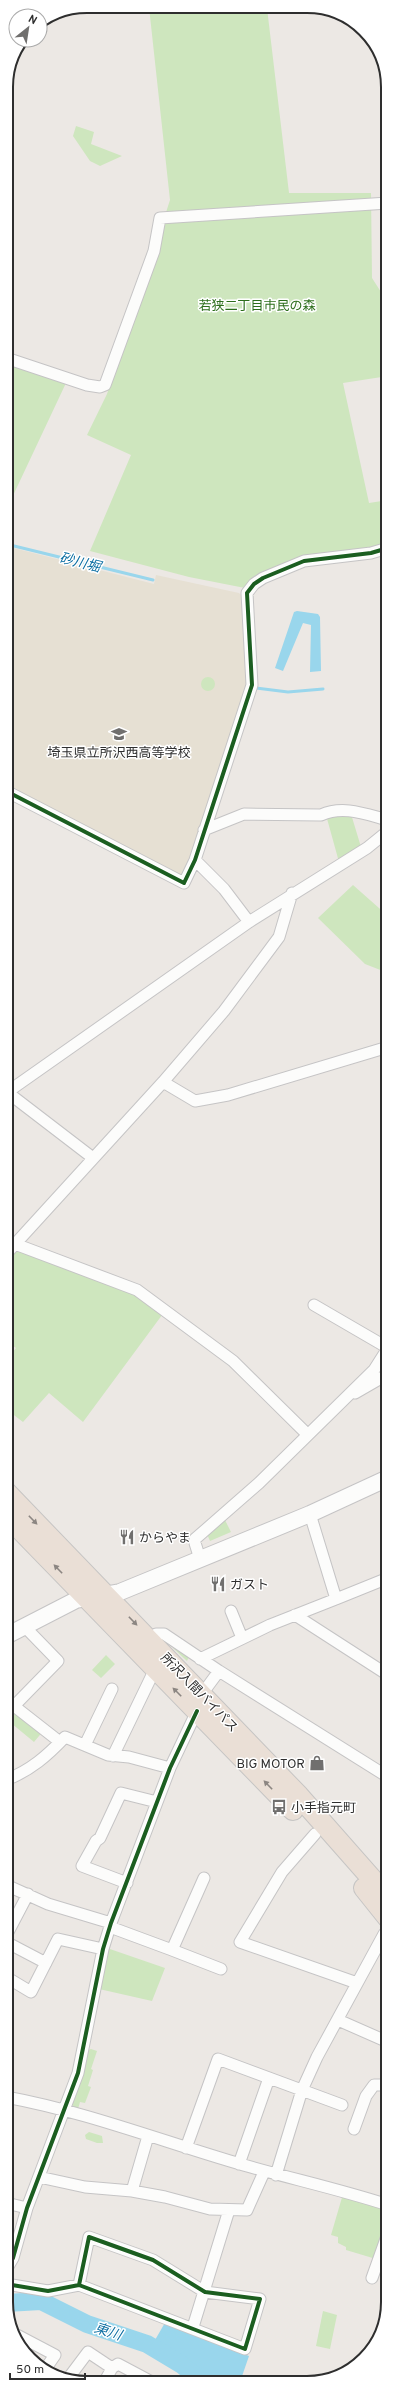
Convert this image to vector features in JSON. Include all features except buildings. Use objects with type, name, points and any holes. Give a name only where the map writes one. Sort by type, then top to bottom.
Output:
[{"type":"highway","name":"所沢入間バイパス","points":[[13,1499],[105,1594],[381,1910]]},
{"type":"highway","name":"所沢入間バイパス","points":[[13,1522],[84,1598],[155,1669],[200,1703],[299,1796],[381,1889]]},
{"type":"street","points":[[13,360],[87,385],[100,388],[105,385],[154,251],[160,218],[381,203]]},
{"type":"street","points":[[13,795],[184,883],[195,860],[252,685],[247,593],[254,584],[263,578],[304,561],[371,553],[381,550]]},
{"type":"street","points":[[204,830],[244,814],[321,815],[332,810],[354,811],[381,818]]},
{"type":"street","points":[[13,1088],[249,922],[292,893],[367,848],[381,837]]},
{"type":"street","points":[[195,860],[225,891],[249,922]]},
{"type":"street","points":[[292,893],[279,937],[224,1011],[163,1082],[15,1244],[137,1290],[233,1360],[307,1434]]},
{"type":"street","points":[[163,1082],[195,1101],[228,1095],[381,1049]]},
{"type":"street","points":[[13,1097],[93,1158]]},
{"type":"street","points":[[314,1305],[381,1344]]},
{"type":"street","points":[[200,1559],[194,1543],[195,1539],[259,1483],[338,1403],[374,1370],[381,1359]]},
{"type":"street","points":[[338,1403],[381,1378]]},
{"type":"street","points":[[13,1632],[84,1598],[120,1592],[310,1514],[381,1481]]},
{"type":"street","points":[[310,1514],[336,1599]]},
{"type":"street","points":[[200,1659],[242,1638],[295,1615],[381,1581]]},
{"type":"street","points":[[230,1611],[242,1638]]},
{"type":"street","points":[[295,1615],[381,1670]]},
{"type":"street","points":[[24,1626],[58,1661],[14,1706],[60,1742]]},
{"type":"street","points":[[156,1634],[164,1634],[200,1659],[381,1773]]},
{"type":"street","points":[[113,1756],[155,1669]]},
{"type":"street","points":[[13,2258],[27,2208],[65,2111],[78,2073],[103,1949],[110,1925],[170,1768],[200,1703],[219,1671]]},
{"type":"street","points":[[85,1745],[112,1689]]},
{"type":"street","points":[[13,1777],[23,1773],[43,1760],[65,1737],[113,1756],[129,1757],[170,1768]]},
{"type":"street","points":[[127,1883],[82,1866],[96,1841],[100,1838],[121,1793],[157,1802]]},
{"type":"street","points":[[315,1834],[282,1872],[240,1942],[357,1983]]},
{"type":"street","points":[[172,1950],[204,1878]]},
{"type":"street","points":[[13,1888],[48,1904],[110,1925],[221,1969]]},
{"type":"street","points":[[13,1923],[28,1894]]},
{"type":"street","points":[[13,1981],[31,1992],[58,1939],[103,1949]]},
{"type":"street","points":[[276,2175],[302,2090],[317,2057],[381,1939]]},
{"type":"street","points":[[13,1946],[46,1963]]},
{"type":"street","points":[[338,2020],[381,2039]]},
{"type":"street","points":[[186,2148],[218,2059],[342,2105]]},
{"type":"street","points":[[239,2164],[269,2078]]},
{"type":"street","points":[[354,2129],[366,2096],[374,2085],[381,2085]]},
{"type":"street","points":[[13,2098],[47,2104],[65,2111],[264,2172],[346,2191],[381,2202]]},
{"type":"street","points":[[132,2191],[148,2136]]},
{"type":"street","points":[[40,2177],[85,2187],[132,2191],[165,2196],[210,2209],[247,2210],[264,2172]]},
{"type":"street","points":[[13,2205],[27,2208]]},
{"type":"street","points":[[193,2327],[229,2210]]},
{"type":"street","points":[[13,2285],[48,2291],[79,2285],[193,2327],[245,2349],[260,2299],[205,2292],[153,2260],[88,2237],[79,2285]]},
{"type":"street","points":[[372,2278],[381,2252]]},
{"type":"street","points":[[22,2338],[55,2355],[48,2365]]},
{"type":"street","points":[[71,2375],[88,2352],[112,2368]]},
{"type":"street","points":[[108,2376],[112,2368],[118,2364],[141,2376]]},
{"type":"shaded area","name":"埼玉県立所沢西高等学校","points":[[13,548],[154,584],[156,575],[239,593],[243,597],[248,680],[201,832],[181,879],[13,792]]},
{"type":"green space","name":"若狭二丁目市民の森","points":[[150,13],[268,13],[289,193],[371,193],[372,278],[381,292],[381,377],[343,383],[369,503],[381,501],[381,546],[371,550],[310,555],[260,573],[245,588],[189,577],[90,551],[131,455],[87,435],[107,394],[170,200]]},
{"type":"green space","points":[[76,126],[94,132],[91,144],[122,156],[100,166],[90,161],[73,136]]},
{"type":"green space","points":[[13,364],[66,383],[13,496]]},
{"type":"green space","points":[[205,677],[211,677],[215,681],[215,687],[211,691],[205,691],[201,687],[201,681]]},
{"type":"green space","points":[[351,814],[361,847],[339,862],[326,815]]},
{"type":"green space","points":[[353,885],[381,910],[381,970],[365,964],[318,918]]},
{"type":"green space","points":[[16,1247],[137,1290],[165,1311],[83,1422],[49,1393],[23,1422],[13,1414],[13,1352],[16,1348],[13,1346],[13,1250]]},
{"type":"green space","points":[[225,1520],[231,1532],[210,1541],[207,1534]]},
{"type":"green space","points":[[174,1646],[189,1657],[187,1661],[173,1648]]},
{"type":"green space","points":[[106,1655],[115,1664],[101,1678],[92,1670]]},
{"type":"green space","points":[[15,1705],[44,1730],[34,1742],[13,1725],[13,1707]]},
{"type":"green space","points":[[107,1948],[165,1968],[152,2001],[99,1989]]},
{"type":"green space","points":[[91,2049],[97,2051],[91,2069],[93,2070],[88,2086],[91,2087],[85,2103],[80,2102],[78,2109],[74,2108],[71,2102],[88,2050]]},
{"type":"green space","points":[[89,2132],[102,2136],[103,2143],[97,2143],[86,2139],[85,2135]]},
{"type":"green space","points":[[343,2194],[381,2206],[381,2244],[376,2259],[346,2250],[346,2247],[338,2243],[338,2237],[331,2235]]},
{"type":"green space","points":[[323,2311],[337,2315],[330,2349],[316,2346]]},
{"type":"water","points":[[297,611],[318,614],[320,617],[321,671],[310,672],[311,625],[303,623],[283,671],[275,668],[294,612]]},
{"type":"water","points":[[166,2321],[249,2356],[242,2376],[206,2376],[155,2340]]},
{"type":"waterway","name":"砂川堀","points":[[13,546],[153,580]]},
{"type":"waterway","name":"砂川堀","points":[[256,688],[288,692],[323,689]]},
{"type":"waterway","name":"東川","points":[[13,2303],[41,2301],[87,2324],[147,2344],[182,2365],[196,2376]]},
{"type":"cycle path","points":[[13,795],[184,883],[195,860],[252,685],[247,593],[254,584],[263,578],[304,561],[371,553],[381,550]]},
{"type":"cycle path","points":[[13,2258],[27,2208],[78,2073],[103,1949],[111,1923],[170,1768],[197,1711]]},
{"type":"cycle path","points":[[89,2237],[153,2260],[205,2292],[260,2299],[245,2349],[79,2285],[89,2237]]},
{"type":"cycle path","points":[[13,2285],[48,2291],[79,2285]]},
{"type":"place","name":"埼玉県立所沢西高等学校","points":[[119,734]]},
{"type":"place","name":"からやま","points":[[127,1537]]},
{"type":"place","name":"ガスト","points":[[218,1584]]},
{"type":"place","name":"BIG MOTOR","points":[[317,1763]]},
{"type":"place","name":"小手指元町","points":[[279,1807]]}]
